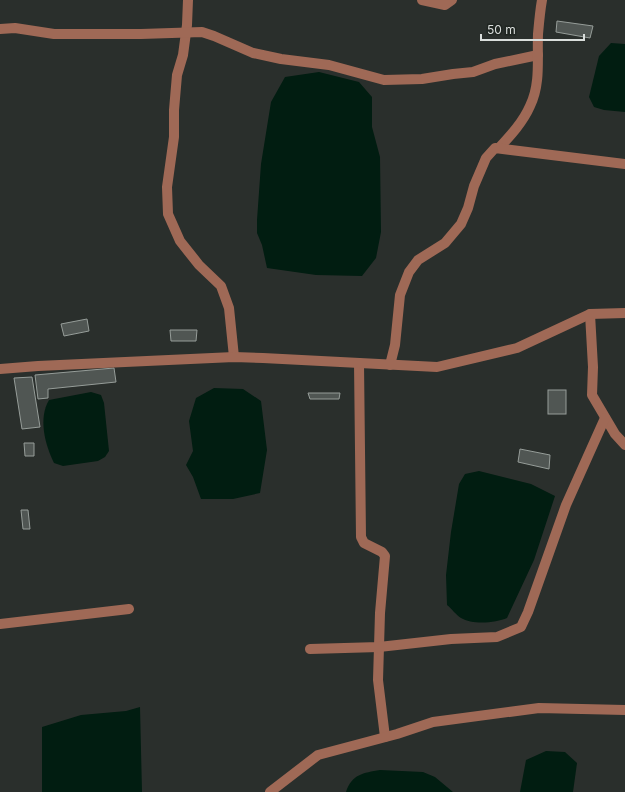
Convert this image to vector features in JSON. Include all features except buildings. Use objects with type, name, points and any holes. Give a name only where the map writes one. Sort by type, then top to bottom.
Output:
[{"type":"street","points":[[188,0],[187,25],[183,55],[177,75],[174,137],[167,187],[168,214],[180,241],[199,265],[221,286],[229,308],[234,357]]},
{"type":"street","points":[[422,0],[445,5],[452,0]]},
{"type":"street","points":[[499,148],[518,126],[531,106],[535,93],[538,33],[542,0]]},
{"type":"street","points":[[0,29],[15,28],[54,34],[202,32],[253,53],[280,59],[329,65],[384,80],[422,79],[473,72],[495,64],[538,55]]},
{"type":"street","points":[[390,365],[395,345],[400,295],[410,272],[418,260],[445,243],[461,224],[468,208],[474,186],[486,158],[495,148],[625,164]]},
{"type":"street","points":[[0,369],[234,357],[437,368],[517,348],[590,314],[625,312]]},
{"type":"street","points":[[590,314],[593,367],[592,395],[615,434],[625,445]]},
{"type":"street","points":[[360,363],[362,537],[364,543],[382,552],[385,556],[378,680],[385,737]]},
{"type":"street","points":[[310,649],[379,647],[451,639],[497,637],[521,627],[528,612],[566,505],[605,418]]},
{"type":"street","points":[[0,624],[129,609]]},
{"type":"street","points":[[270,792],[318,755],[433,722],[538,708],[625,710]]},
{"type":"shaded area","points":[[611,43],[625,44],[625,112],[604,110],[594,107],[589,97],[599,56]]},
{"type":"shaded area","points":[[319,72],[359,82],[372,97],[372,127],[380,157],[381,232],[376,258],[362,276],[316,275],[267,268],[262,245],[257,233],[261,164],[271,102],[285,77]]},
{"type":"shaded area","points":[[214,388],[243,389],[261,401],[267,450],[260,493],[233,499],[201,499],[193,477],[186,465],[193,451],[189,421],[196,398]]},
{"type":"shaded area","points":[[91,392],[101,395],[104,403],[109,451],[105,457],[98,461],[63,466],[54,463],[48,448],[43,423],[49,400]]},
{"type":"shaded area","points":[[479,471],[531,484],[555,496],[534,560],[507,618],[497,621],[471,622],[461,618],[447,605],[446,575],[459,484],[465,474]]},
{"type":"shaded area","points":[[140,707],[142,792],[42,792],[42,727],[81,715],[126,711]]},
{"type":"shaded area","points":[[546,751],[565,752],[577,763],[573,792],[520,792],[526,760]]},
{"type":"shaded area","points":[[380,770],[423,772],[435,777],[453,792],[346,792],[351,781],[359,775]]}]
